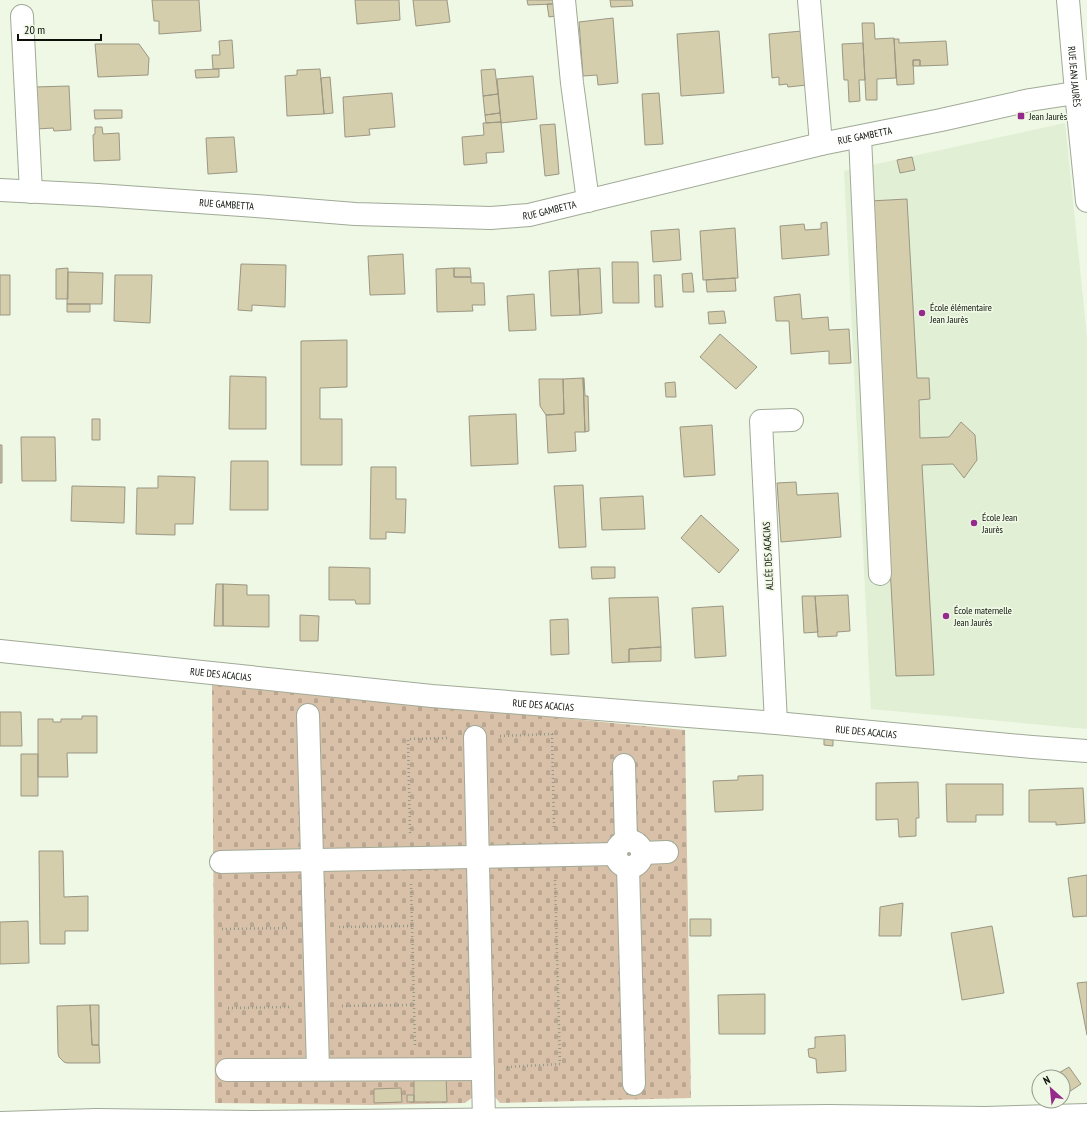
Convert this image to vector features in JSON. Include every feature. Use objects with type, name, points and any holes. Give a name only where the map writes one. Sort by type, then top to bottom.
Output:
[{"type":"street","points":[[564,0],[572,83],[588,201]]},
{"type":"street","points":[[809,0],[821,144]]},
{"type":"street","name":"RUE JEAN JAURÈS","points":[[1068,0],[1081,92],[1087,202]]},
{"type":"street","points":[[22,16],[31,192]]},
{"type":"street","name":"RUE GAMBETTA","points":[[0,190],[256,206],[354,214],[483,218],[529,215],[821,144],[941,120],[1030,100],[1081,92]]},
{"type":"street","points":[[860,137],[880,574]]},
{"type":"street","name":"ALLÉE DES ACACIAS","points":[[776,723],[760,421],[792,420]]},
{"type":"street","name":"RUE DES ACACIAS","points":[[0,651],[432,696],[776,723],[1087,751]]},
{"type":"street","points":[[308,715],[318,1069]]},
{"type":"street","points":[[475,737],[484,1120]]},
{"type":"street","points":[[624,765],[628,854],[634,1084]]},
{"type":"street","points":[[221,862],[667,852]]},
{"type":"street","points":[[227,1070],[483,1069]]},
{"type":"street","points":[[0,1124],[96,1120],[252,1122],[828,1116],[985,1118],[1087,1115]]},
{"type":"path","points":[[475,737],[552,734],[560,1064],[483,1069]]},
{"type":"shaded area","name":"École Jean Jaurès","points":[[1065,123],[1087,337],[1087,729],[871,709],[844,171]]},
{"type":"green space","points":[[212,684],[685,730],[691,1098],[500,1103],[494,1096],[473,1097],[465,1103],[372,1105],[215,1103]]},
{"type":"building","points":[[152,0],[199,0],[201,31],[159,34],[159,21],[154,21]]},
{"type":"building","points":[[355,0],[399,0],[400,20],[357,24]]},
{"type":"building","points":[[413,0],[447,0],[450,22],[416,26]]},
{"type":"building","points":[[527,0],[553,0],[554,4],[528,5]]},
{"type":"building","points":[[610,0],[632,0],[633,6],[611,7]]},
{"type":"building","points":[[547,4],[554,4],[555,16],[549,17]]},
{"type":"building","points":[[613,18],[618,83],[598,85],[597,75],[583,76],[579,22]]},
{"type":"building","points":[[862,23],[874,23],[875,39],[894,38],[896,78],[877,79],[877,100],[866,100]]},
{"type":"building","points":[[719,31],[724,93],[681,96],[677,34]]},
{"type":"building","points":[[802,31],[807,85],[788,87],[787,84],[779,85],[779,77],[772,78],[769,34]]},
{"type":"building","points":[[894,39],[899,39],[899,43],[946,41],[948,65],[920,66],[920,60],[913,60],[914,84],[897,85]]},
{"type":"building","points":[[232,40],[234,68],[213,69],[212,55],[220,55],[219,41]]},
{"type":"building","points":[[863,43],[865,80],[859,80],[860,101],[849,102],[848,80],[844,80],[842,44]]},
{"type":"building","points":[[95,44],[139,44],[149,58],[148,75],[98,77]]},
{"type":"building","points":[[913,60],[920,60],[920,66],[913,66]]},
{"type":"building","points":[[219,69],[219,77],[196,78],[195,70]]},
{"type":"building","points":[[320,69],[324,114],[287,116],[285,76],[297,75],[297,70]]},
{"type":"building","points":[[495,69],[498,94],[483,96],[481,70]]},
{"type":"building","points":[[533,76],[537,119],[501,123],[497,79]]},
{"type":"building","points":[[330,77],[333,113],[324,114],[321,78]]},
{"type":"building","points":[[69,86],[71,130],[54,131],[53,128],[37,129],[35,87]]},
{"type":"building","points":[[392,93],[395,127],[369,129],[370,135],[345,137],[343,97]]},
{"type":"building","points":[[659,93],[663,144],[645,145],[642,94]]},
{"type":"building","points":[[498,94],[500,113],[485,115],[483,96]]},
{"type":"building","points":[[94,110],[122,110],[122,118],[95,119]]},
{"type":"building","points":[[500,113],[501,122],[486,123],[485,115]]},
{"type":"building","points":[[501,122],[504,152],[486,153],[487,163],[464,165],[462,137],[484,135],[483,123]]},
{"type":"building","points":[[555,124],[559,174],[545,176],[540,125]]},
{"type":"building","points":[[95,127],[102,127],[103,134],[119,133],[120,160],[94,161],[93,135],[95,134]]},
{"type":"building","points":[[234,137],[237,172],[208,174],[206,138]]},
{"type":"building","points":[[912,157],[915,170],[900,173],[897,160]]},
{"type":"building","points":[[907,199],[917,378],[929,378],[930,399],[919,400],[920,438],[949,437],[961,422],[975,435],[977,460],[964,478],[953,464],[922,465],[934,675],[896,676],[870,201]]},
{"type":"building","points":[[827,222],[829,255],[782,259],[780,226],[804,224],[805,230],[821,229],[821,223]]},
{"type":"building","points":[[735,228],[738,278],[703,280],[700,231]]},
{"type":"building","points":[[679,229],[681,260],[653,262],[651,231]]},
{"type":"building","points":[[403,254],[405,294],[370,295],[368,256]]},
{"type":"building","points":[[612,262],[638,262],[639,303],[613,303]]},
{"type":"building","points":[[241,264],[286,265],[285,307],[252,305],[252,311],[238,310]]},
{"type":"building","points":[[68,268],[68,299],[56,299],[56,269]]},
{"type":"building","points":[[454,268],[454,277],[471,277],[471,283],[484,283],[485,305],[472,305],[473,311],[437,312],[436,269]]},
{"type":"building","points":[[454,268],[470,268],[471,277],[454,277]]},
{"type":"building","points":[[600,268],[602,313],[580,315],[578,269]]},
{"type":"building","points":[[578,269],[580,315],[551,316],[549,271]]},
{"type":"building","points":[[68,272],[103,273],[102,304],[67,304]]},
{"type":"building","points":[[692,273],[694,292],[683,292],[682,274]]},
{"type":"building","points":[[0,275],[10,275],[10,315],[0,315]]},
{"type":"building","points":[[115,275],[152,275],[150,323],[114,321]]},
{"type":"building","points":[[654,275],[661,275],[663,307],[655,307]]},
{"type":"building","points":[[735,278],[736,291],[707,292],[706,280]]},
{"type":"building","points":[[534,294],[536,330],[509,331],[507,296]]},
{"type":"building","points":[[800,294],[802,319],[828,317],[829,330],[849,329],[851,363],[829,364],[829,351],[791,354],[789,321],[776,321],[774,297]]},
{"type":"building","points":[[67,304],[90,304],[90,312],[67,312]]},
{"type":"building","points":[[724,311],[726,323],[709,324],[708,312]]},
{"type":"building","points":[[720,334],[757,367],[736,389],[700,357]]},
{"type":"building","points":[[347,340],[347,387],[320,388],[320,419],[342,419],[342,465],[301,465],[301,341]]},
{"type":"building","points":[[230,376],[266,377],[266,429],[229,429]]},
{"type":"building","points":[[583,378],[585,432],[575,432],[576,451],[548,453],[546,415],[564,414],[563,379]]},
{"type":"building","points":[[583,378],[585,396],[588,396],[589,431],[585,432]]},
{"type":"building","points":[[539,379],[563,379],[564,414],[546,415],[540,406]]},
{"type":"building","points":[[675,382],[676,397],[666,397],[665,383]]},
{"type":"building","points":[[516,414],[518,464],[471,466],[469,416]]},
{"type":"building","points":[[92,419],[100,419],[100,440],[92,440]]},
{"type":"building","points":[[712,425],[715,475],[684,477],[680,427]]},
{"type":"building","points":[[21,437],[55,437],[56,481],[22,481]]},
{"type":"building","points":[[0,445],[2,445],[2,483],[0,483]]},
{"type":"building","points":[[231,461],[268,461],[268,510],[230,510]]},
{"type":"building","points":[[371,467],[396,467],[396,499],[406,499],[405,533],[386,532],[386,539],[370,539]]},
{"type":"building","points":[[158,476],[195,477],[193,524],[175,524],[175,535],[136,534],[137,488],[158,488]]},
{"type":"building","points":[[796,482],[797,495],[838,493],[841,537],[781,542],[777,483]]},
{"type":"building","points":[[583,485],[586,547],[559,548],[554,486]]},
{"type":"building","points":[[72,486],[125,487],[124,523],[71,521]]},
{"type":"building","points":[[643,496],[645,529],[602,530],[600,498]]},
{"type":"building","points":[[701,515],[739,550],[719,573],[681,538]]},
{"type":"building","points":[[329,567],[370,568],[370,604],[356,604],[355,600],[329,600]]},
{"type":"building","points":[[591,567],[615,567],[615,578],[592,579]]},
{"type":"building","points":[[216,584],[223,584],[223,626],[214,626]]},
{"type":"building","points":[[223,584],[247,585],[247,595],[269,595],[269,627],[223,626]]},
{"type":"building","points":[[848,595],[850,631],[837,632],[837,636],[818,637],[815,596]]},
{"type":"building","points":[[802,596],[815,596],[818,632],[804,633]]},
{"type":"building","points":[[658,597],[661,647],[629,649],[629,662],[612,663],[609,598]]},
{"type":"building","points":[[723,606],[726,656],[695,658],[692,608]]},
{"type":"building","points":[[300,615],[319,616],[318,641],[300,641]]},
{"type":"building","points":[[568,619],[569,654],[551,655],[550,620]]},
{"type":"building","points":[[661,647],[661,661],[629,662],[629,649]]},
{"type":"building","points":[[0,712],[21,712],[22,746],[0,746]]},
{"type":"building","points":[[82,716],[97,716],[97,753],[67,753],[68,777],[38,777],[38,719],[53,719],[53,722],[61,722],[61,719],[82,719]]},
{"type":"building","points":[[824,739],[833,740],[833,746],[824,745]]},
{"type":"building","points":[[21,754],[38,754],[38,796],[21,796]]},
{"type":"building","points":[[763,775],[763,810],[715,812],[713,781],[738,780],[738,776]]},
{"type":"building","points":[[918,782],[919,818],[916,818],[916,836],[899,837],[898,819],[876,820],[876,783]]},
{"type":"building","points":[[946,784],[1003,784],[1003,815],[976,815],[976,822],[947,822]]},
{"type":"building","points":[[1083,788],[1085,823],[1056,825],[1056,822],[1029,822],[1029,790]]},
{"type":"building","points":[[39,851],[63,851],[64,897],[88,896],[88,931],[65,931],[65,944],[40,944]]},
{"type":"building","points":[[1087,875],[1087,916],[1073,917],[1068,878]]},
{"type":"building","points":[[903,903],[901,936],[879,936],[880,907]]},
{"type":"building","points":[[690,919],[711,919],[711,936],[690,936]]},
{"type":"building","points":[[28,921],[29,963],[0,964],[0,922]]},
{"type":"building","points":[[992,926],[1004,993],[962,1000],[951,933]]},
{"type":"building","points":[[1087,982],[1087,1035],[1077,983]]},
{"type":"building","points":[[765,994],[765,1034],[719,1034],[718,995]]},
{"type":"building","points":[[90,1005],[92,1045],[99,1045],[100,1063],[64,1062],[59,1057],[58,1053],[57,1006]]},
{"type":"building","points":[[90,1005],[99,1005],[99,1045],[92,1045]]},
{"type":"building","points":[[845,1035],[846,1071],[817,1073],[816,1059],[809,1057],[808,1049],[815,1048],[815,1037]]},
{"type":"building","points":[[1071,1070],[1081,1084],[1071,1091]]},
{"type":"building","points":[[414,1075],[446,1075],[447,1102],[414,1102]]},
{"type":"building","points":[[401,1088],[402,1102],[374,1103],[374,1089]]},
{"type":"building","points":[[407,1095],[414,1095],[414,1102],[407,1102]]},
{"type":"place","name":"Jean Jaurès","points":[[1021,116]]},
{"type":"place","name":"École élémentaire Jean Jaurès","points":[[922,313]]},
{"type":"place","name":"École Jean Jaurès","points":[[974,523]]},
{"type":"place","name":"École maternelle Jean Jaurès","points":[[946,616]]}]
